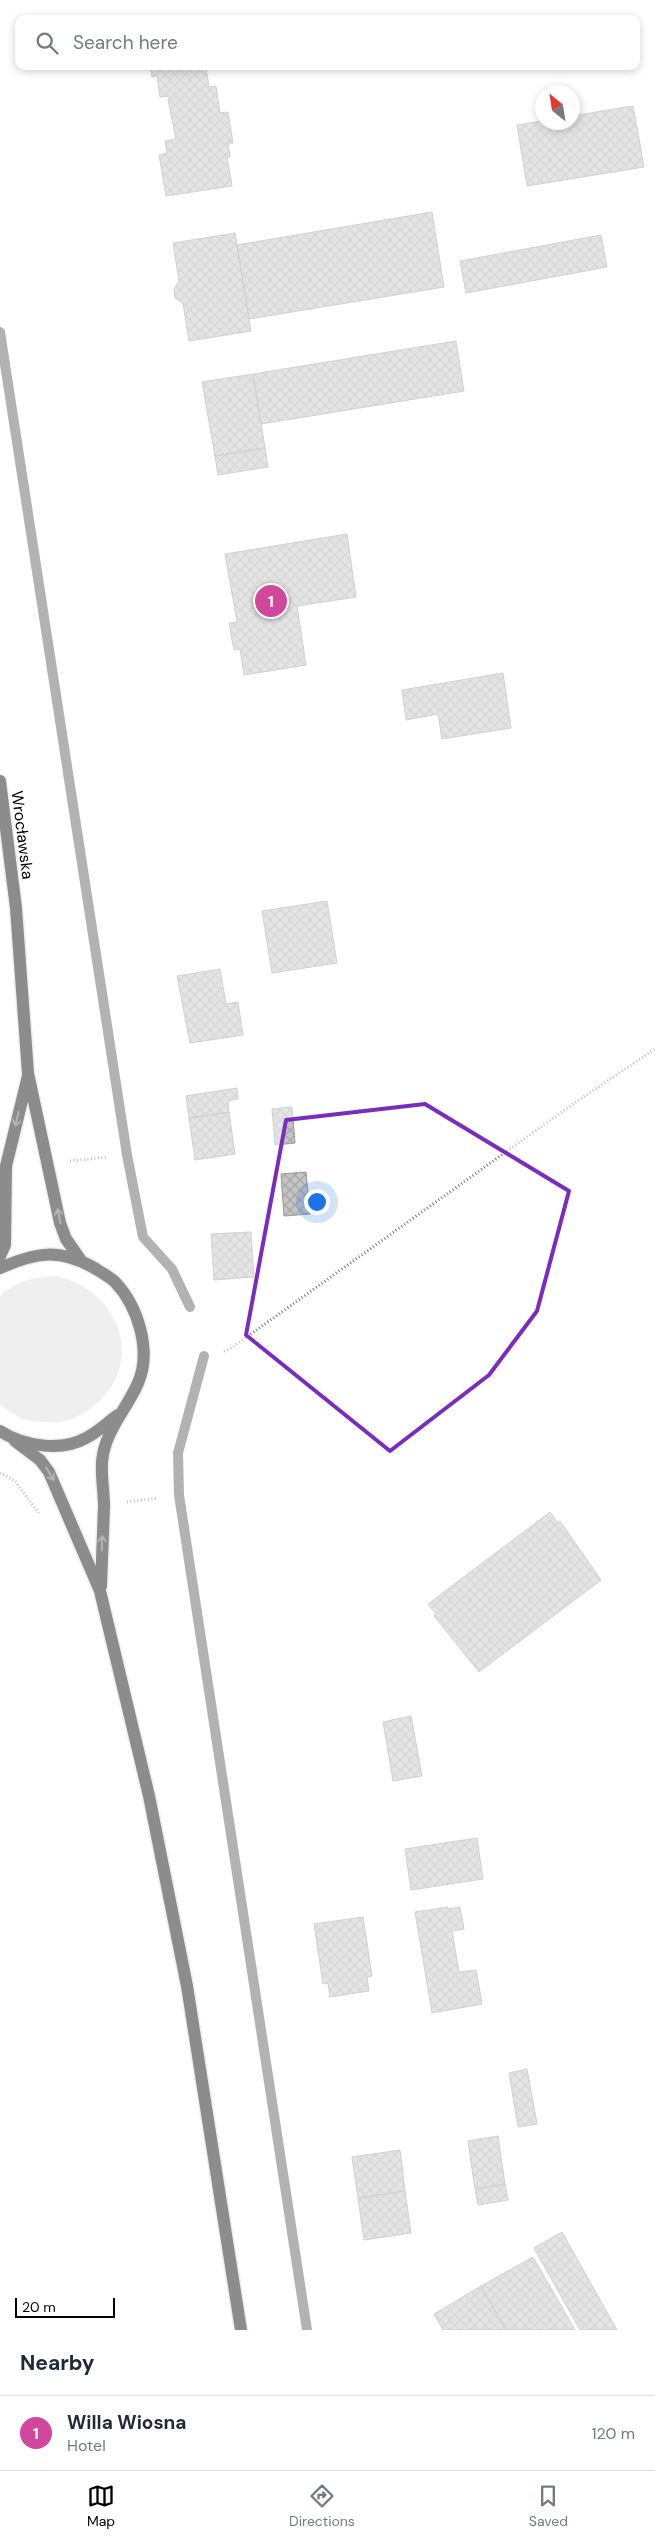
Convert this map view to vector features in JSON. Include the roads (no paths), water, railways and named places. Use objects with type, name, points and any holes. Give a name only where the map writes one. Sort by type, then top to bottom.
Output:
[{"type":"main road","name":"Wrocławska","points":[[0,781],[16,908],[28,1073],[60,1223],[66,1239],[80,1259]]},
{"type":"main road","name":"Wrocławska","points":[[0,1256],[5,1244],[6,1166],[28,1073]]},
{"type":"main road","points":[[0,1178],[6,1166]]},
{"type":"main road","points":[[0,1268],[27,1256],[57,1254],[80,1259],[114,1280],[135,1310],[144,1346],[139,1382],[120,1413],[108,1439],[102,1460],[104,1505],[100,1591]]},
{"type":"main road","points":[[15,1441],[57,1446],[86,1438],[120,1413]]},
{"type":"main road","points":[[0,1431],[35,1455],[49,1472],[100,1591],[149,1796],[177,1932],[241,2330]]},
{"type":"lane","points":[[0,332],[122,1126],[142,1237],[172,1269],[190,1307]]},
{"type":"lane","points":[[204,1356],[178,1453],[179,1495],[307,2330]]},
{"type":"place","name":"Willa Wiosna","points":[[271,601]]}]
